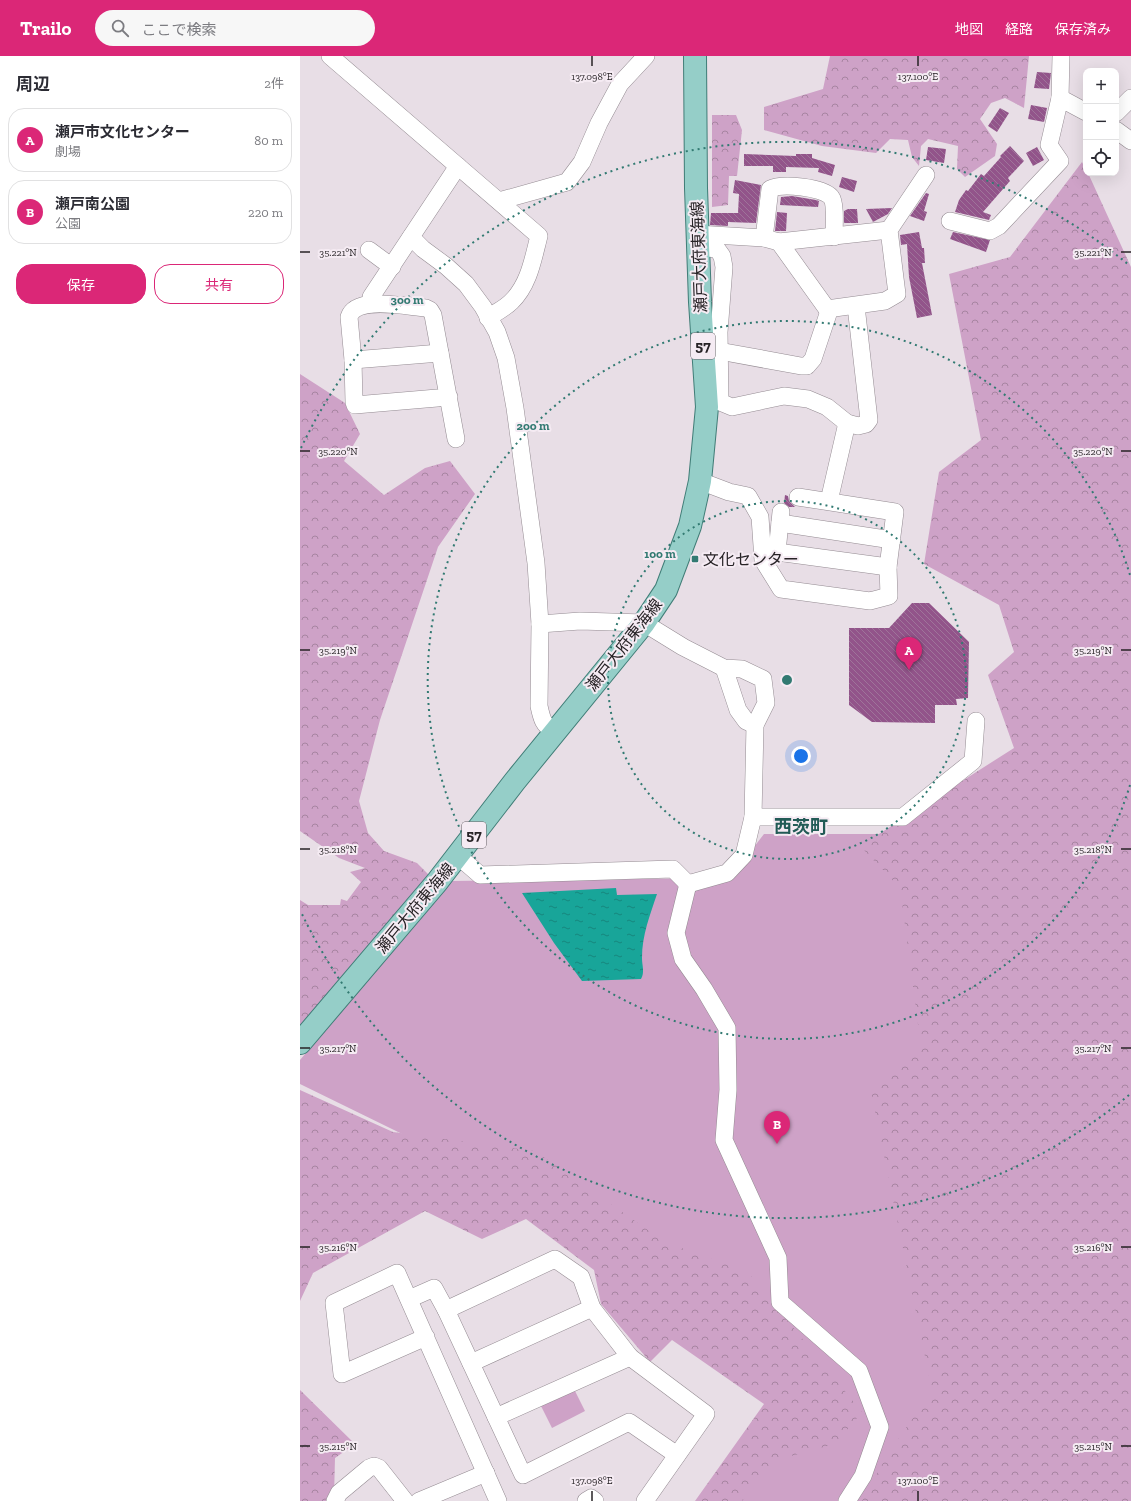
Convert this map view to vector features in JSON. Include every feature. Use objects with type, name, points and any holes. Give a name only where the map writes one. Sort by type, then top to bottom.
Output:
[{"type":"main road","name":"瀬戸大府東海線","points":[[300,1043],[458,856],[514,781],[644,623],[666,590],[690,526],[700,481],[707,407],[698,241],[695,56]]},
{"type":"street","points":[[330,56],[539,236],[534,259],[523,286],[511,302],[488,318]]},
{"type":"street","points":[[500,201],[567,182],[582,162],[599,123],[620,84],[646,56]]},
{"type":"street","points":[[950,221],[990,231],[999,226],[1060,161],[1049,145],[1060,98],[1061,56]]},
{"type":"street","points":[[1060,98],[1083,110]]},
{"type":"street","points":[[1119,110],[1131,98]]},
{"type":"street","points":[[1119,132],[1131,141]]},
{"type":"street","points":[[371,304],[372,297],[458,166]]},
{"type":"street","points":[[827,309],[885,301],[897,294],[889,230],[926,175]]},
{"type":"street","points":[[719,351],[807,366],[814,359],[828,314],[827,309],[771,240],[770,189],[774,187],[819,189],[830,196],[834,203],[834,237]]},
{"type":"street","points":[[698,241],[834,237],[889,230]]},
{"type":"street","points":[[411,236],[423,249],[446,266],[466,284],[483,307],[497,332],[506,358],[514,401],[536,563],[540,624],[539,706],[541,718],[545,726],[554,732]]},
{"type":"street","points":[[698,241],[717,249],[722,256],[724,267],[719,332],[720,402],[732,407],[784,396],[808,399],[827,407],[847,423],[858,426],[866,424],[869,420],[856,306]]},
{"type":"street","points":[[369,250],[392,267]]},
{"type":"street","points":[[449,397],[355,405],[349,317],[351,312],[357,308],[371,304],[426,308],[430,310],[433,315],[449,397],[456,439]]},
{"type":"street","points":[[353,360],[440,353]]},
{"type":"street","points":[[829,501],[847,423]]},
{"type":"street","points":[[700,481],[729,492],[748,496],[760,517],[763,560],[780,589],[870,601],[889,596],[888,567],[895,512],[798,497]]},
{"type":"street","points":[[888,567],[777,552],[781,517],[892,540]]},
{"type":"street","points":[[540,624],[580,621],[644,623],[683,647],[724,668],[742,669],[763,679],[766,703],[755,725],[753,816],[744,855],[727,873],[688,884]]},
{"type":"street","points":[[724,668],[738,710],[746,721],[755,725]]},
{"type":"street","points":[[753,816],[904,817],[973,761],[976,721]]},
{"type":"street","points":[[458,856],[480,875],[673,869],[688,884]]},
{"type":"street","points":[[688,884],[676,933],[683,959],[704,989],[727,1028],[728,1090],[724,1140],[778,1258],[780,1302],[859,1371],[880,1427],[863,1476],[847,1501]]},
{"type":"street","points":[[446,1310],[555,1259],[581,1277],[592,1308],[630,1357],[706,1414],[645,1501]]},
{"type":"street","points":[[426,1337],[342,1374],[334,1303],[397,1273],[426,1337],[498,1501]]},
{"type":"street","points":[[409,1300],[434,1288],[446,1310],[523,1475],[630,1422],[677,1455]]},
{"type":"street","points":[[471,1363],[592,1308]]},
{"type":"street","points":[[496,1417],[630,1357]]},
{"type":"street","points":[[335,1501],[339,1493],[368,1468],[374,1466],[379,1468],[404,1501]]},
{"type":"street","points":[[419,1501],[486,1473]]},
{"type":"street","points":[[586,1501],[591,1498],[595,1501]]},
{"type":"green space","points":[[830,56],[1029,56],[1024,108],[1005,98],[991,103],[980,119],[997,144],[995,156],[965,177],[957,169],[958,146],[928,139],[921,146],[919,166],[912,157],[908,140],[890,139],[876,153],[822,146],[764,130],[764,107],[823,89]]},
{"type":"green space","points":[[712,115],[736,115],[742,130],[737,176],[729,176],[728,205],[712,207]]},
{"type":"green space","points":[[1082,162],[1083,176],[1089,176],[1131,267],[1131,1501],[862,1501],[889,1452],[932,1391],[870,1087],[921,1047],[900,888],[860,846],[1014,748],[988,675],[1014,652],[999,605],[924,564],[939,472],[981,440],[949,274],[1010,257]]},
{"type":"green space","points":[[300,374],[345,403],[360,434],[344,461],[384,495],[425,468],[450,461],[475,494],[438,547],[380,720],[359,801],[368,833],[384,851],[417,863],[429,875],[421,888],[370,944],[300,1030],[300,900],[308,905],[340,905],[341,899],[347,901],[361,882],[350,872],[365,868],[339,858],[300,831]]},
{"type":"green space","points":[[764,834],[910,834],[1131,1501],[714,1501],[781,1404],[547,1205],[300,1084],[300,1060],[451,881],[730,878]]},
{"type":"green space","points":[[300,1090],[393,1132],[535,1151],[665,1242],[748,1272],[862,1412],[835,1444],[773,1461],[742,1501],[695,1501],[764,1404],[672,1340],[650,1362],[601,1304],[594,1270],[526,1219],[482,1239],[425,1211],[313,1273],[300,1301]]},
{"type":"green space","points":[[573,1387],[585,1411],[552,1428],[540,1404]]},
{"type":"green space","points":[[300,1390],[355,1444],[335,1458],[334,1497],[337,1501],[300,1501]]},
{"type":"water","points":[[616,888],[617,895],[657,894],[643,941],[643,971],[641,979],[582,981],[554,943],[522,893]]},
{"type":"building","points":[[1037,72],[1051,73],[1049,89],[1034,88]]},
{"type":"building","points":[[1031,105],[1047,108],[1044,122],[1028,119]]},
{"type":"building","points":[[1000,108],[1009,113],[997,132],[988,126]]},
{"type":"building","points":[[1010,146],[1024,161],[1008,178],[1010,181],[983,212],[991,215],[989,220],[955,212],[959,200],[966,190],[968,191],[981,174],[984,176]]},
{"type":"building","points":[[928,147],[946,149],[944,163],[926,160]]},
{"type":"building","points":[[1037,147],[1044,160],[1033,166],[1026,153]]},
{"type":"building","points":[[744,154],[796,156],[796,154],[812,154],[812,158],[835,165],[832,176],[818,172],[819,168],[786,167],[786,172],[773,172],[773,166],[744,166]]},
{"type":"building","points":[[842,177],[857,181],[854,192],[839,187]]},
{"type":"building","points":[[735,180],[761,185],[756,223],[728,222],[728,226],[710,225],[711,213],[738,213],[739,194],[733,193]]},
{"type":"building","points":[[926,193],[929,194],[924,211],[927,212],[924,221],[910,216]]},
{"type":"building","points":[[792,196],[819,201],[818,207],[780,205],[781,197]]},
{"type":"building","points":[[892,208],[888,214],[873,222],[866,209]]},
{"type":"building","points":[[848,209],[857,209],[858,223],[844,223],[844,211]]},
{"type":"building","points":[[777,212],[787,213],[786,231],[775,231]]},
{"type":"building","points":[[919,232],[922,248],[924,248],[925,263],[922,263],[932,315],[917,318],[909,277],[907,244],[901,245],[900,235]]},
{"type":"building","points":[[953,232],[990,240],[986,252],[950,239]]},
{"type":"building","points":[[785,495],[788,496],[789,501],[795,507],[789,507],[784,503]]},
{"type":"building","points":[[912,603],[929,603],[969,642],[968,698],[956,699],[957,705],[935,705],[935,723],[872,722],[849,705],[849,628],[889,628]]},
{"type":"place","name":"文化センター","points":[[695,559]]},
{"type":"place","name":"瀬戸市文化センター","points":[[909,670]]},
{"type":"place","name":"瀬戸南公園","points":[[777,1144]]},
{"type":"district","name":"西茨町","points":[[801,827]]}]
